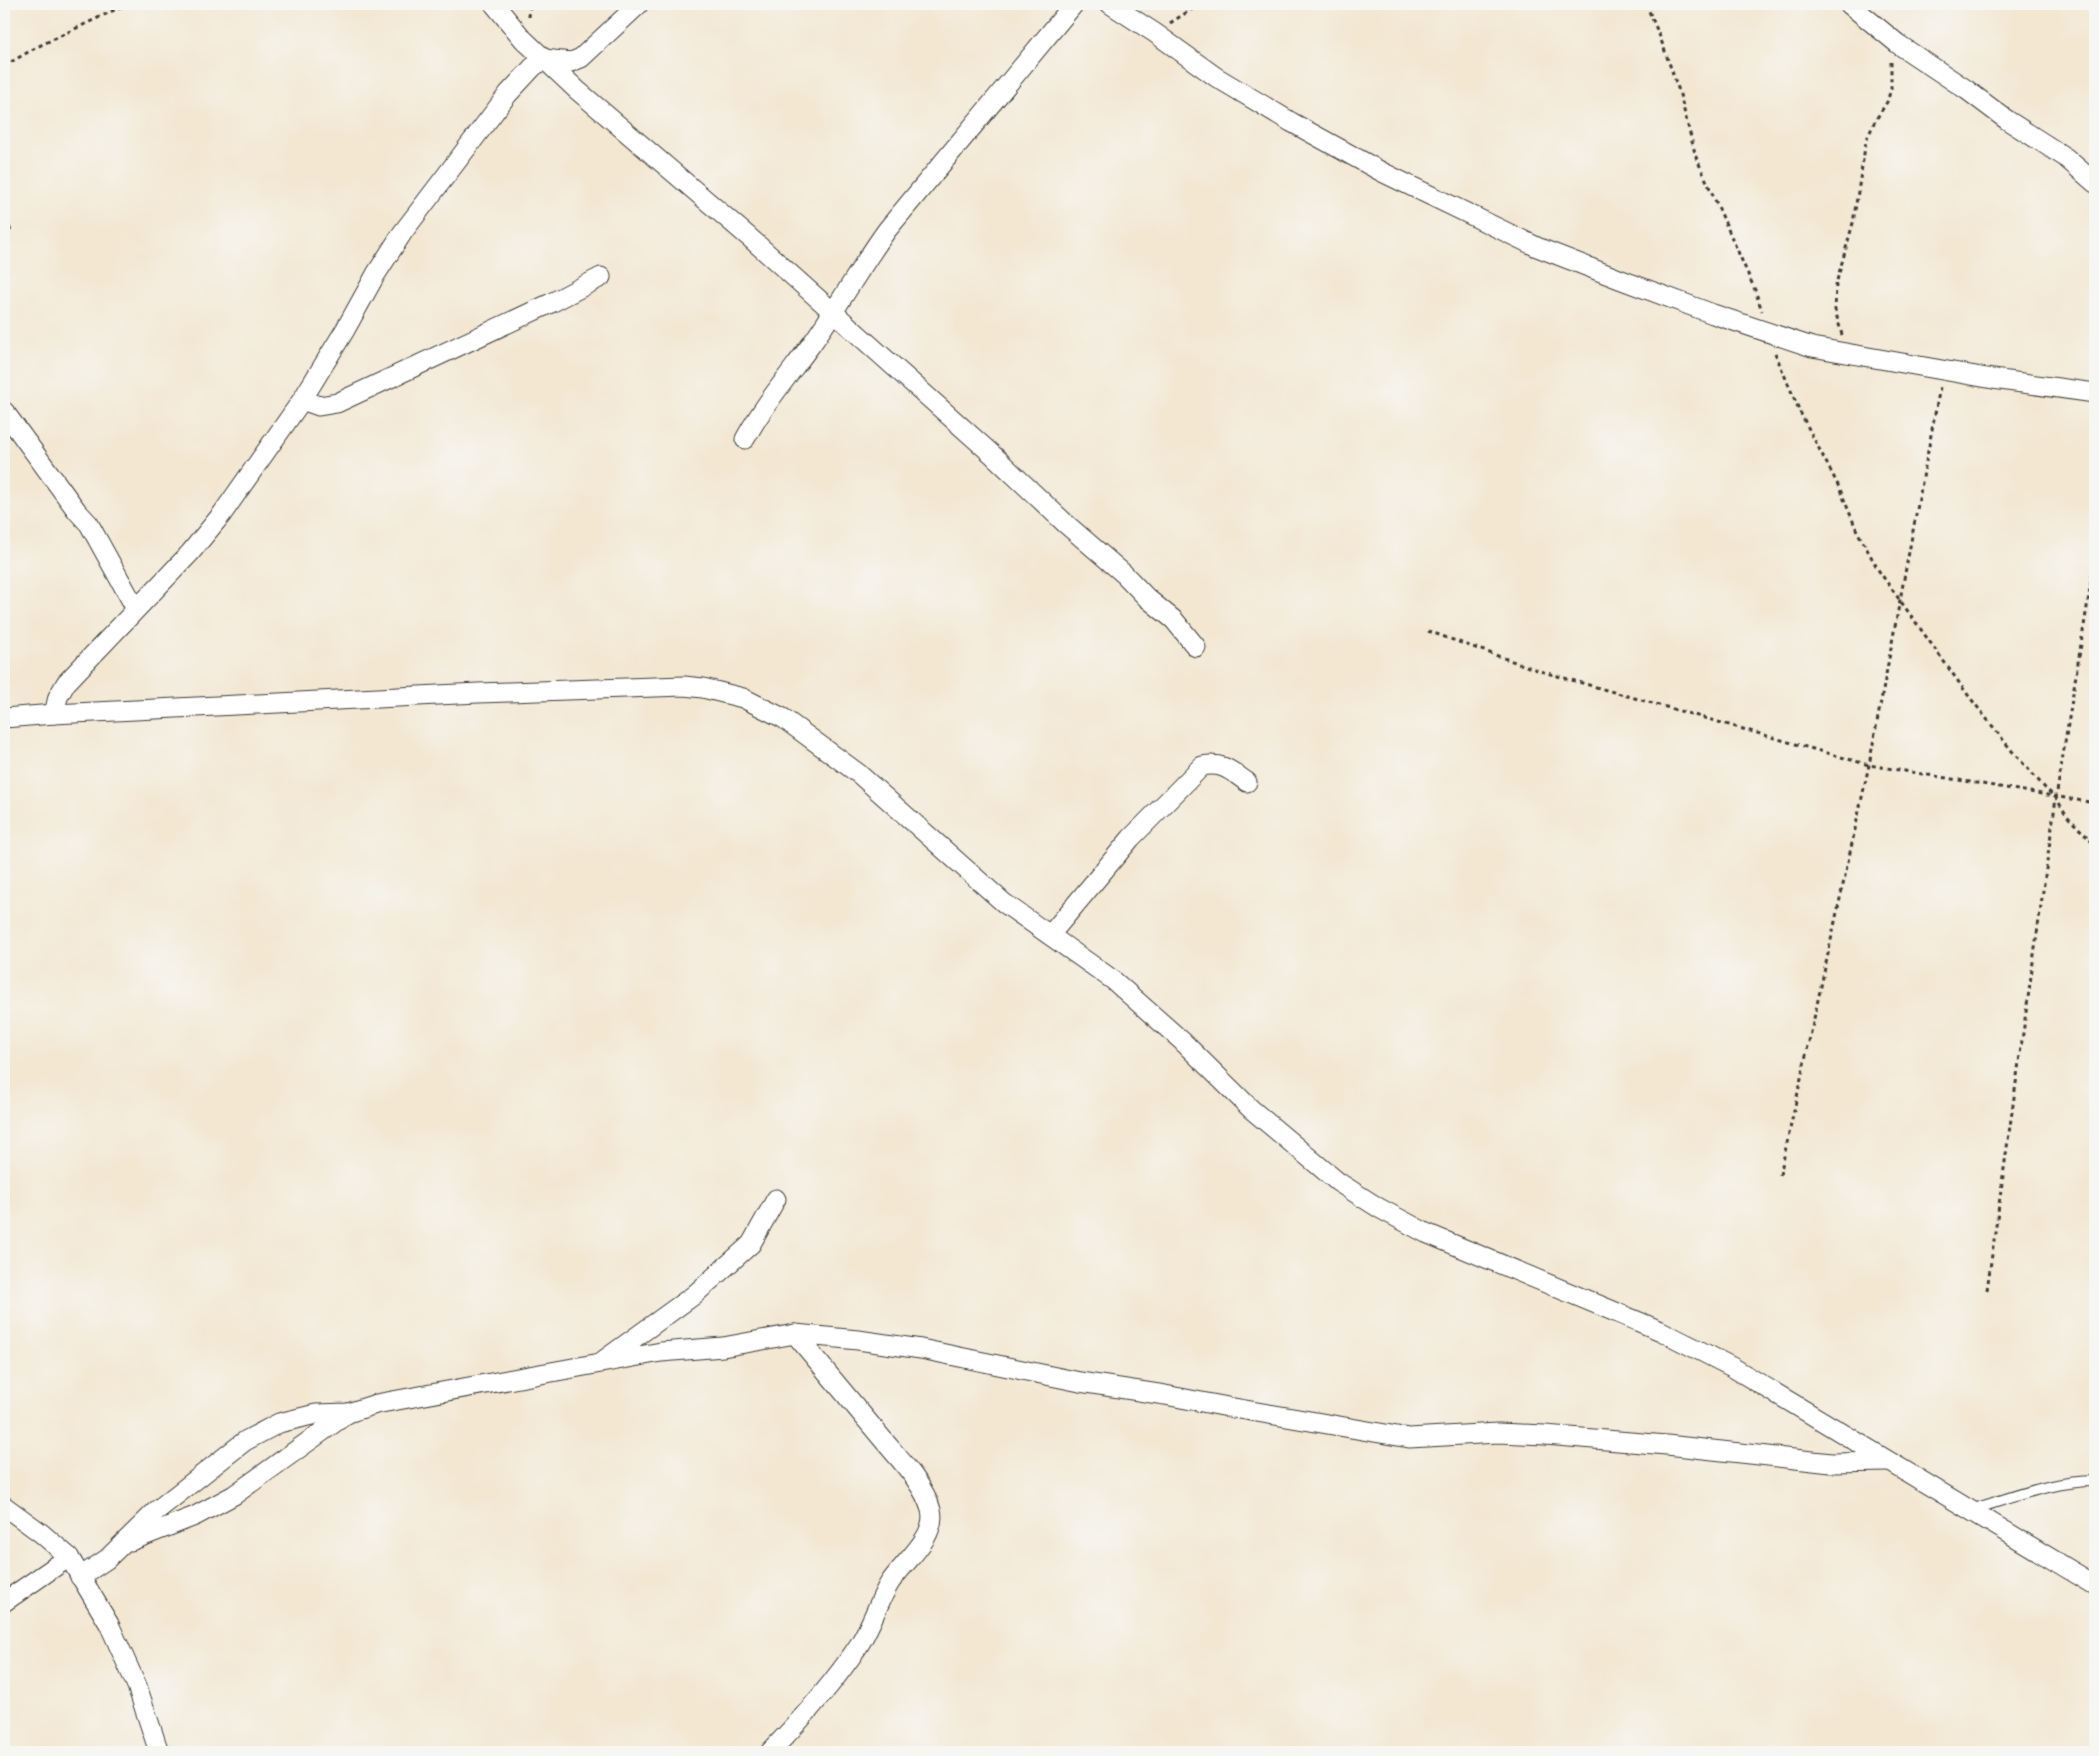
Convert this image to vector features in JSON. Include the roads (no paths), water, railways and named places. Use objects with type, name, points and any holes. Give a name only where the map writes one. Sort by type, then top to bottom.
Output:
[{"type":"street","points":[[494,4],[523,39],[577,90],[833,311],[1174,620],[1196,647]]},
{"type":"street","points":[[54,714],[58,697],[66,684],[190,553],[222,514],[302,400],[403,232],[508,94],[533,67],[544,59],[571,62],[581,58],[639,4]]},
{"type":"street","points":[[745,439],[764,406],[812,343],[859,268],[887,230],[1074,4]]},
{"type":"street","points":[[1110,4],[1155,33],[1216,77],[1291,122],[1382,172],[1462,212],[1555,254],[1769,334],[1812,347],[2012,382],[2095,392]]},
{"type":"street","points":[[1848,4],[1889,37],[1967,90],[2006,120],[2065,157],[2095,183]]},
{"type":"street","points":[[302,400],[319,406],[337,403],[551,304],[601,277]]},
{"type":"street","points":[[4,411],[89,524],[136,609]]},
{"type":"street","points":[[4,718],[478,693],[684,686],[703,688],[743,698],[783,718],[860,774],[1004,903],[1113,980],[1182,1041],[1251,1109],[1338,1182],[1379,1208],[1426,1233],[1661,1331],[1732,1366],[1888,1462],[2095,1585]]},
{"type":"street","points":[[1050,935],[1131,838],[1202,766],[1213,764],[1225,767],[1247,782]]},
{"type":"street","points":[[599,1364],[694,1295],[745,1250],[762,1228],[776,1198]]},
{"type":"street","points":[[80,1577],[125,1543],[156,1511],[245,1441],[279,1423],[316,1414],[348,1413],[376,1404],[661,1352],[758,1342],[796,1334],[921,1349],[1080,1382],[1165,1394],[1274,1416],[1409,1438],[1498,1433],[1668,1445],[1831,1463],[1888,1462]]},
{"type":"street","points":[[770,1752],[825,1690],[860,1644],[890,1583],[917,1551],[932,1523],[927,1499],[910,1474],[796,1334]]},
{"type":"street","points":[[125,1543],[195,1516],[234,1495],[348,1413]]},
{"type":"street","points":[[4,1506],[41,1533],[69,1557],[109,1624],[137,1686],[159,1752]]},
{"type":"street","points":[[4,1602],[69,1557]]},
{"type":"lane","points":[[1969,1510],[2035,1489],[2063,1483],[2095,1481]]}]
